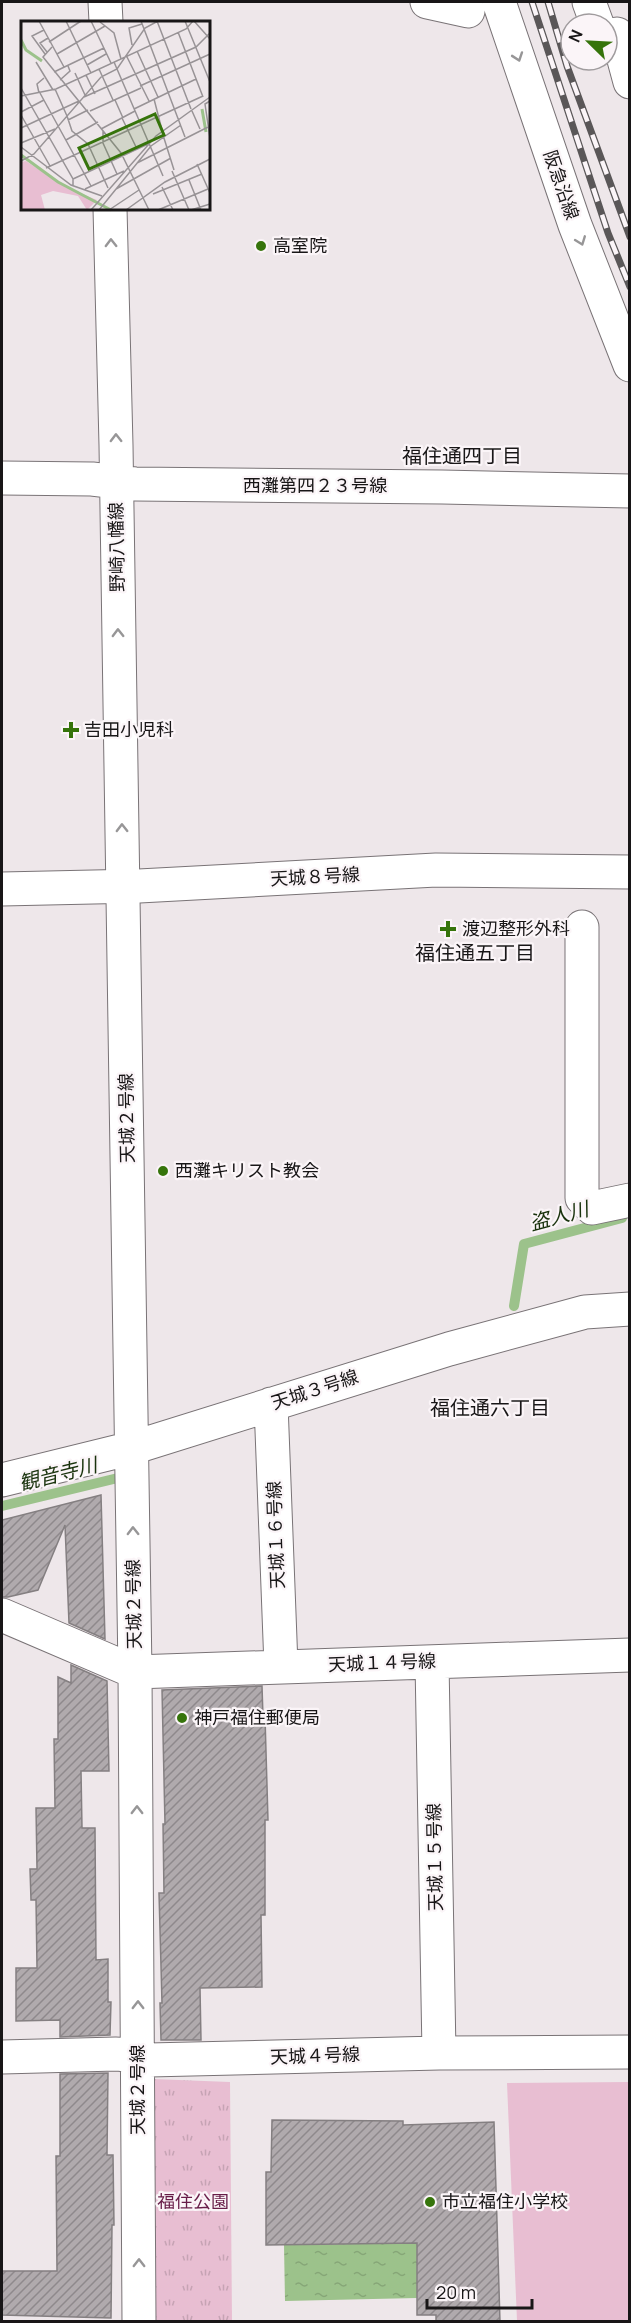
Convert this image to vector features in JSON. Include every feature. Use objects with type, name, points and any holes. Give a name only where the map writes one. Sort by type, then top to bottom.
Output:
[{"type":"street","points":[[105,2],[106,21]]},
{"type":"street","points":[[427,2],[484,6]]},
{"type":"street","name":"阪急沿線","points":[[484,6],[630,365]]},
{"type":"street","points":[[619,50],[630,82]]},
{"type":"street","name":"野崎八幡線","points":[[110,210],[123,886]]},
{"type":"street","name":"西灘第四２３号線","points":[[2,478],[92,479],[135,484],[630,491]]},
{"type":"street","name":"天城８号線","points":[[2,889],[123,886],[436,870],[630,872]]},
{"type":"street","name":"天城２号線","points":[[123,886],[135,1672],[139,2322]]},
{"type":"street","points":[[582,927],[582,1198],[592,1208],[630,1200]]},
{"type":"street","name":"天城３号線","points":[[2,1480],[132,1448],[438,1352],[573,1316],[630,1309]]},
{"type":"street","name":"天城１６号線","points":[[271,1404],[281,1666]]},
{"type":"street","points":[[2,1615],[135,1672]]},
{"type":"street","name":"天城１４号線","points":[[135,1672],[630,1655]]},
{"type":"street","name":"天城１５号線","points":[[432,1662],[439,2053]]},
{"type":"street","name":"天城４号線","points":[[2,2057],[125,2054],[138,2060],[439,2053],[630,2052]]},
{"type":"green space","name":"福住公園","points":[[153,2079],[230,2082],[232,2321],[156,2321]]},
{"type":"green space","points":[[629,2082],[629,2321],[517,2321],[507,2083]]},
{"type":"water","points":[[417,2243],[417,2298],[285,2301],[284,2245]]},
{"type":"building","points":[[101,1495],[105,1639],[69,1623],[65,1525],[38,1590],[2,1597],[2,1520]]},
{"type":"building","points":[[71,1665],[107,1681],[109,1771],[81,1771],[82,1828],[95,1828],[96,1960],[108,1959],[108,2002],[111,2002],[110,2035],[60,2037],[60,2020],[16,2021],[16,1968],[37,1968],[36,1900],[31,1900],[30,1869],[37,1869],[36,1808],[55,1808],[54,1739],[58,1739],[58,1677],[71,1683]]},
{"type":"building","points":[[262,1686],[268,1820],[265,1820],[265,1915],[261,1915],[262,1987],[200,1988],[201,2040],[161,2040],[159,1893],[164,1893],[163,1824],[165,1824],[162,1690]]},
{"type":"building","points":[[108,2073],[107,2155],[113,2155],[114,2225],[112,2225],[111,2318],[2,2315],[2,2271],[57,2271],[56,2156],[60,2156],[60,2074]]},
{"type":"building","points":[[272,2120],[403,2121],[403,2125],[494,2122],[500,2322],[436,2322],[436,2315],[417,2315],[417,2243],[266,2245],[266,2172],[271,2172]]},
{"type":"waterway","name":"盗人川","points":[[514,1306],[524,1244],[622,1218]]},
{"type":"waterway","name":"観音寺川","points":[[2,1506],[122,1477]]},
{"type":"railway","points":[[532,2],[608,233],[630,287]]},
{"type":"railway","points":[[548,2],[567,66],[630,237]]},
{"type":"place","name":"高室院","points":[[261,246]]},
{"type":"place","name":"吉田小児科","points":[[71,730]]},
{"type":"place","name":"渡辺整形外科","points":[[448,929]]},
{"type":"place","name":"西灘キリスト教会","points":[[163,1171]]},
{"type":"place","name":"神戸福住郵便局","points":[[182,1718]]},
{"type":"place","name":"市立福住小学校","points":[[430,2202]]},
{"type":"district","name":"福住通四丁目","points":[[462,456]]},
{"type":"district","name":"福住通五丁目","points":[[475,953]]},
{"type":"district","name":"福住通六丁目","points":[[490,1408]]}]
